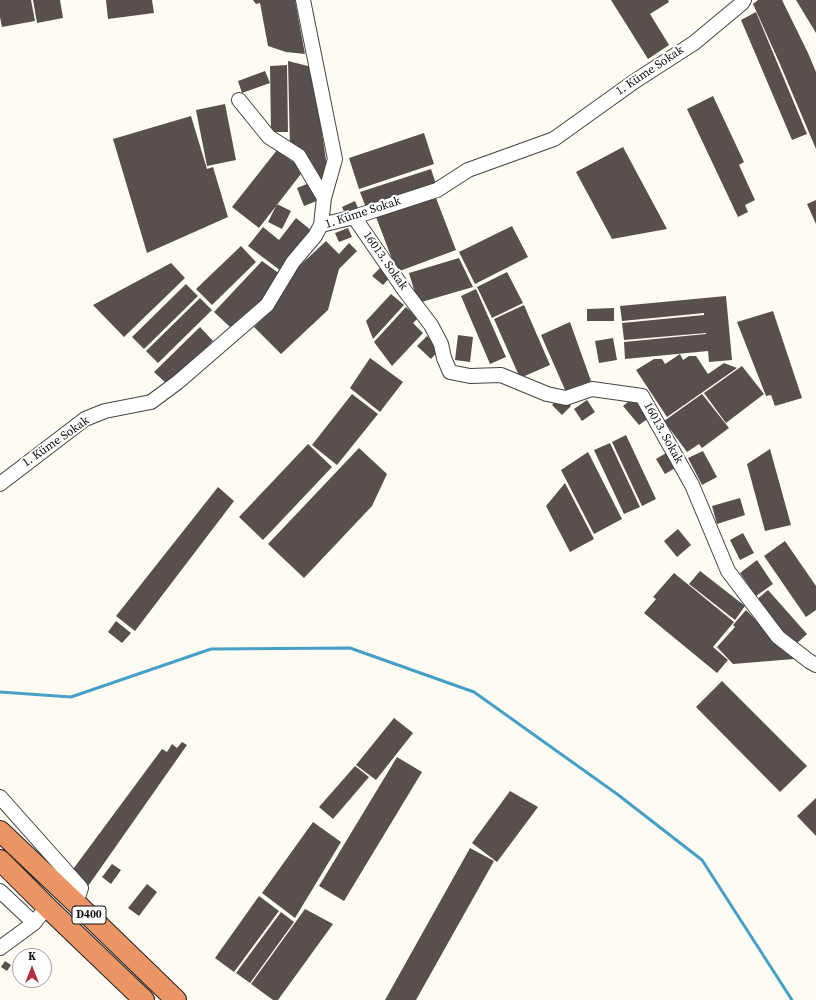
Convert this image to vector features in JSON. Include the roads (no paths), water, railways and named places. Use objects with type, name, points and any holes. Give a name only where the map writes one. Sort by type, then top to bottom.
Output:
[{"type":"highway","name":"D400","points":[[0,831],[176,1000]]},
{"type":"highway","name":"D400","points":[[0,860],[144,1000]]},
{"type":"street","points":[[303,0],[335,159],[324,198],[321,225]]},
{"type":"street","name":"1. Küme Sokak","points":[[0,484],[85,419],[105,411],[151,402],[178,382],[267,305],[293,262],[315,236],[321,225],[437,190],[468,170],[554,139],[634,81],[694,43],[744,0]]},
{"type":"street","points":[[239,100],[269,136],[299,156],[324,198]]},
{"type":"street","name":"16013. Sokak","points":[[354,216],[404,290],[431,325],[441,344],[444,358],[450,372],[470,376],[501,375],[547,394],[566,398],[592,389],[642,396],[692,485],[728,571],[778,637],[816,665]]},
{"type":"street","points":[[0,797],[81,888],[76,903]]},
{"type":"street","points":[[0,891],[34,923]]},
{"type":"street","points":[[0,948],[34,923],[47,907]]},
{"type":"waterway","points":[[0,692],[71,697],[211,649],[350,648],[474,692],[617,794],[702,860],[792,1000]]}]
